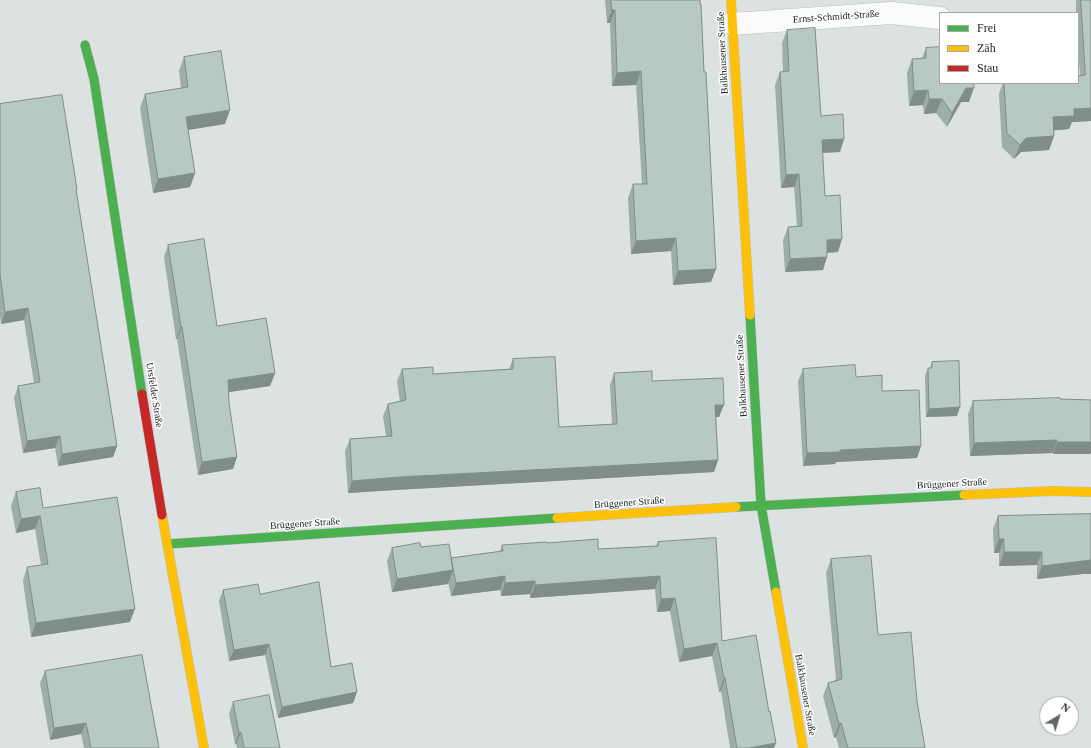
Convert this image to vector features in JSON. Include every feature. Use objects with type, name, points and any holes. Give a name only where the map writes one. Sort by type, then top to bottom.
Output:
[{"type":"street","name":"Balkhausener Straße","points":[[731,0],[761,505],[803,748]]},
{"type":"street","name":"Ernst-Schmidt-Straße","points":[[732,24],[891,13],[939,18]]},
{"type":"street","name":"Ursfelder Straße","points":[[85,45],[94,79],[155,475],[204,748]]},
{"type":"street","name":"Brüggener Straße","points":[[168,544],[761,505],[974,494],[1051,491],[1091,492]]},
{"type":"building","points":[[611,0],[700,0],[704,72],[706,72],[716,269],[678,271],[676,238],[636,241],[633,184],[647,184],[641,71],[617,73],[615,10],[612,10]]},
{"type":"building","points":[[1081,0],[1091,0],[1091,108],[1074,109],[1074,116],[1053,117],[1054,136],[1026,138],[1020,145],[1007,133],[1004,84],[1079,84],[1079,76],[1085,75]]},
{"type":"building","points":[[815,28],[821,116],[843,114],[844,139],[822,140],[825,196],[840,195],[842,239],[827,240],[827,257],[790,259],[788,227],[802,226],[799,174],[786,175],[780,72],[789,71],[787,30]]},
{"type":"building","points":[[939,47],[939,84],[974,84],[974,88],[966,88],[952,113],[942,99],[929,99],[928,90],[914,91],[912,59],[926,58],[926,48]]},
{"type":"building","points":[[221,51],[230,110],[186,117],[195,173],[158,179],[145,94],[188,87],[184,57]]},
{"type":"building","points":[[62,95],[117,446],[62,454],[60,436],[27,441],[18,386],[40,382],[28,308],[5,312],[0,274],[0,104]]},
{"type":"building","points":[[204,239],[217,326],[266,318],[275,373],[228,380],[229,403],[237,457],[202,462],[168,245]]},
{"type":"building","points":[[555,357],[559,427],[617,424],[614,373],[652,371],[652,381],[723,378],[724,405],[715,405],[718,460],[400,477],[352,481],[350,439],[392,436],[388,404],[406,400],[402,369],[433,367],[433,374],[513,369],[513,359]]},
{"type":"building","points":[[959,361],[960,407],[929,409],[928,368],[932,368],[932,362]]},
{"type":"building","points":[[855,365],[856,377],[882,375],[882,391],[919,390],[921,446],[807,453],[803,369]]},
{"type":"building","points":[[1060,398],[1091,400],[1091,442],[1057,442],[1057,440],[974,443],[973,401]]},
{"type":"building","points":[[40,488],[43,508],[117,497],[135,609],[36,623],[27,567],[48,564],[40,516],[21,519],[16,492]]},
{"type":"building","points":[[1091,514],[1091,560],[1042,566],[1042,552],[1004,552],[1004,539],[999,539],[998,516]]},
{"type":"building","points":[[716,538],[722,641],[756,635],[769,712],[770,711],[776,743],[749,748],[737,748],[725,678],[717,643],[684,649],[675,598],[661,599],[660,576],[535,585],[535,581],[505,583],[505,576],[456,583],[451,558],[503,551],[502,545],[598,539],[598,549],[658,546],[658,542]]},
{"type":"building","points":[[420,543],[421,547],[449,544],[453,570],[397,579],[392,548]]},
{"type":"building","points":[[871,556],[878,635],[911,632],[917,701],[925,748],[848,748],[841,723],[839,724],[828,683],[842,679],[831,559]]},
{"type":"building","points":[[319,582],[331,667],[352,663],[357,692],[282,707],[269,644],[234,650],[223,590],[258,584],[260,594]]},
{"type":"building","points":[[142,655],[159,748],[91,748],[86,723],[54,728],[45,671]]},
{"type":"building","points":[[269,695],[280,748],[244,748],[241,732],[239,733],[233,702]]},
{"type":"traffic: fast","points":[[85,45],[94,79],[142,394]]},
{"type":"traffic: fast","points":[[750,315],[761,505],[776,592]]},
{"type":"traffic: fast","points":[[736,507],[964,495]]},
{"type":"traffic: fast","points":[[168,544],[557,518]]},
{"type":"traffic: slow","points":[[731,0],[750,315]]},
{"type":"traffic: slow","points":[[964,495],[1051,491],[1091,492]]},
{"type":"traffic: slow","points":[[557,518],[736,507]]},
{"type":"traffic: slow","points":[[162,515],[204,748]]},
{"type":"traffic: slow","points":[[776,592],[803,748]]},
{"type":"traffic: jam","points":[[142,394],[162,515]]}]
